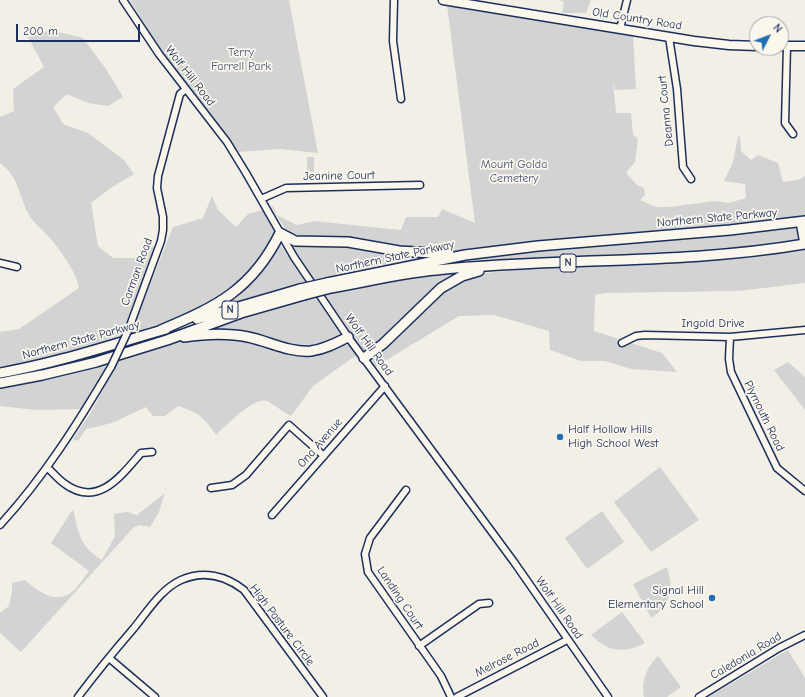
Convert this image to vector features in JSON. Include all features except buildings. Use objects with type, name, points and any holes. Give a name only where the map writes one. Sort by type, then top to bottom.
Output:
[{"type":"highway","points":[[803,221],[805,244]]},
{"type":"highway","name":"Northern State Parkway","points":[[0,373],[53,363],[161,330],[302,292],[465,255],[538,246],[730,230],[803,221]]},
{"type":"highway","points":[[161,330],[216,305],[234,293],[252,276],[280,233],[291,240],[304,242],[348,242],[399,251],[465,255]]},
{"type":"highway","points":[[288,248],[304,242]]},
{"type":"highway","name":"Northern State Parkway","points":[[329,286],[435,270],[705,257],[757,252],[805,244]]},
{"type":"highway","points":[[364,358],[383,344],[441,288],[462,276],[494,266]]},
{"type":"highway","name":"Northern State Parkway","points":[[0,383],[96,362],[167,340],[302,292]]},
{"type":"highway","points":[[167,340],[219,334],[247,337],[290,349],[310,351],[329,347],[348,337]]},
{"type":"main road","name":"Old Country Road","points":[[443,0],[716,44],[749,46]]},
{"type":"main road","points":[[789,46],[805,46]]},
{"type":"street","name":"Wolf Hill Road","points":[[123,0],[159,54],[227,142],[262,199],[288,248],[348,337],[514,562],[608,697]]},
{"type":"street","points":[[394,0],[393,41],[401,99]]},
{"type":"street","points":[[620,29],[627,0]]},
{"type":"street","name":"Deanna Court","points":[[670,37],[677,89],[683,167],[691,179]]},
{"type":"street","points":[[784,56],[785,122],[793,134]]},
{"type":"street","name":"Carman Road","points":[[0,525],[24,499],[83,415],[111,367],[128,331],[161,240],[163,217],[158,188],[158,176],[180,94],[186,89]]},
{"type":"street","name":"Jeanine Court","points":[[262,199],[286,188],[420,185]]},
{"type":"street","points":[[0,263],[17,267]]},
{"type":"street","name":"Ingold Drive","points":[[622,343],[636,336],[645,335],[730,337],[805,330]]},
{"type":"street","name":"Plymouth Road","points":[[730,337],[729,359],[731,372],[766,446],[777,468],[805,491]]},
{"type":"street","name":"Ona Avenue","points":[[272,515],[385,386]]},
{"type":"street","points":[[211,488],[232,485],[246,475],[289,425],[324,456]]},
{"type":"street","points":[[47,467],[66,485],[76,490],[88,492],[99,491],[116,482],[141,453],[152,452]]},
{"type":"street","name":"Landing Court","points":[[406,490],[366,545],[365,563],[374,582],[441,676],[451,697]]},
{"type":"street","name":"High Pasture Circle","points":[[78,697],[168,589],[181,580],[204,575],[218,576],[233,582],[244,590],[323,697]]},
{"type":"street","points":[[419,646],[479,604],[489,603]]},
{"type":"street","name":"Caledonia Road","points":[[699,697],[779,648],[805,635]]},
{"type":"street","name":"Melrose Road","points":[[457,697],[567,640]]},
{"type":"street","points":[[109,658],[155,697]]},
{"type":"green space","name":"Terry Farrell Park","points":[[130,0],[289,0],[318,153],[280,149],[238,152],[161,51]]},
{"type":"green space","points":[[559,0],[591,0],[586,13],[562,13],[564,2]]},
{"type":"green space","name":"Mount Golda Cemetery","points":[[447,5],[537,18],[633,35],[636,89],[615,90],[613,80],[616,113],[631,113],[633,134],[638,139],[635,162],[626,173],[637,185],[644,188],[645,195],[640,200],[656,207],[669,207],[715,201],[729,203],[746,198],[745,184],[724,181],[733,162],[738,136],[740,137],[741,151],[751,160],[758,155],[778,163],[783,182],[798,180],[805,176],[805,217],[742,225],[527,242],[456,252],[428,251],[290,237],[271,206],[273,206],[277,215],[297,225],[314,221],[401,230],[406,217],[438,217],[442,209],[475,223]]},
{"type":"green space","points":[[50,30],[83,38],[106,69],[123,97],[108,106],[88,103],[67,94],[53,107],[63,124],[88,133],[124,160],[134,174],[112,187],[91,203],[98,246],[113,258],[135,258],[156,245],[120,338],[40,362],[0,368],[0,332],[19,329],[79,288],[78,282],[67,261],[46,233],[33,221],[25,208],[15,181],[7,169],[0,163],[0,117],[14,111],[13,89],[44,67],[28,37]]},
{"type":"green space","points":[[307,157],[314,157],[314,172],[307,172]]},
{"type":"green space","points":[[212,196],[218,210],[236,227],[248,214],[263,210],[275,233],[275,238],[248,277],[215,304],[175,321],[149,327],[129,337],[173,227],[203,218]]},
{"type":"green space","points":[[794,227],[798,228],[800,236],[797,239],[773,247],[387,274],[437,262],[499,254]]},
{"type":"green space","points":[[279,243],[307,283],[214,310]]},
{"type":"green space","points":[[313,243],[344,243],[435,257],[358,273],[356,271],[312,282],[293,250],[296,246]]},
{"type":"green space","points":[[805,247],[805,283],[739,291],[605,293],[595,295],[594,331],[662,353],[677,372],[631,369],[605,361],[581,361],[550,350],[549,331],[494,315],[459,316],[375,367],[371,362],[371,358],[439,291],[475,274],[537,268],[686,261],[742,256]]},
{"type":"green space","points":[[471,269],[443,287],[394,333],[366,351],[363,350],[322,294],[397,278]]},
{"type":"green space","points":[[316,296],[341,334],[332,343],[303,349],[207,333],[204,329],[268,307]]},
{"type":"green space","points":[[193,338],[244,339],[296,353],[344,343],[345,345],[349,345],[358,357],[357,359],[355,356],[313,386],[291,416],[267,401],[261,401],[255,403],[240,413],[216,435],[204,419],[185,408],[178,406],[165,416],[153,416],[146,407],[112,423],[86,429],[78,441],[73,439],[93,409],[120,357],[147,352],[177,341]]},
{"type":"green space","points":[[109,362],[83,409],[36,410],[0,406],[0,385],[80,369],[82,371]]},
{"type":"green space","points":[[788,362],[805,377],[805,410],[774,370]]},
{"type":"green space","points":[[660,467],[699,520],[651,552],[614,502]]},
{"type":"green space","points":[[165,493],[159,512],[150,527],[139,525],[133,528],[21,652],[0,633],[0,613],[9,606],[12,583],[25,580],[41,592],[54,597],[60,597],[73,591],[89,571],[51,543],[73,509],[81,539],[94,555],[102,560],[115,536],[114,514],[127,512],[137,515]]},
{"type":"green space","points":[[602,511],[624,542],[587,569],[565,538]]},
{"type":"green space","points":[[667,567],[670,582],[669,596],[663,608],[651,618],[633,584]]},
{"type":"green space","points":[[622,612],[645,643],[630,649],[616,650],[597,641],[591,635]]},
{"type":"green space","points":[[788,650],[805,678],[805,697],[708,697]]},
{"type":"green space","points":[[658,656],[681,687],[667,697],[644,697],[643,686],[645,675],[650,665]]},
{"type":"place","name":"Half Hollow Hills High School West","points":[[560,437]]},
{"type":"place","name":"Signal Hill Elementary School","points":[[712,598]]}]
